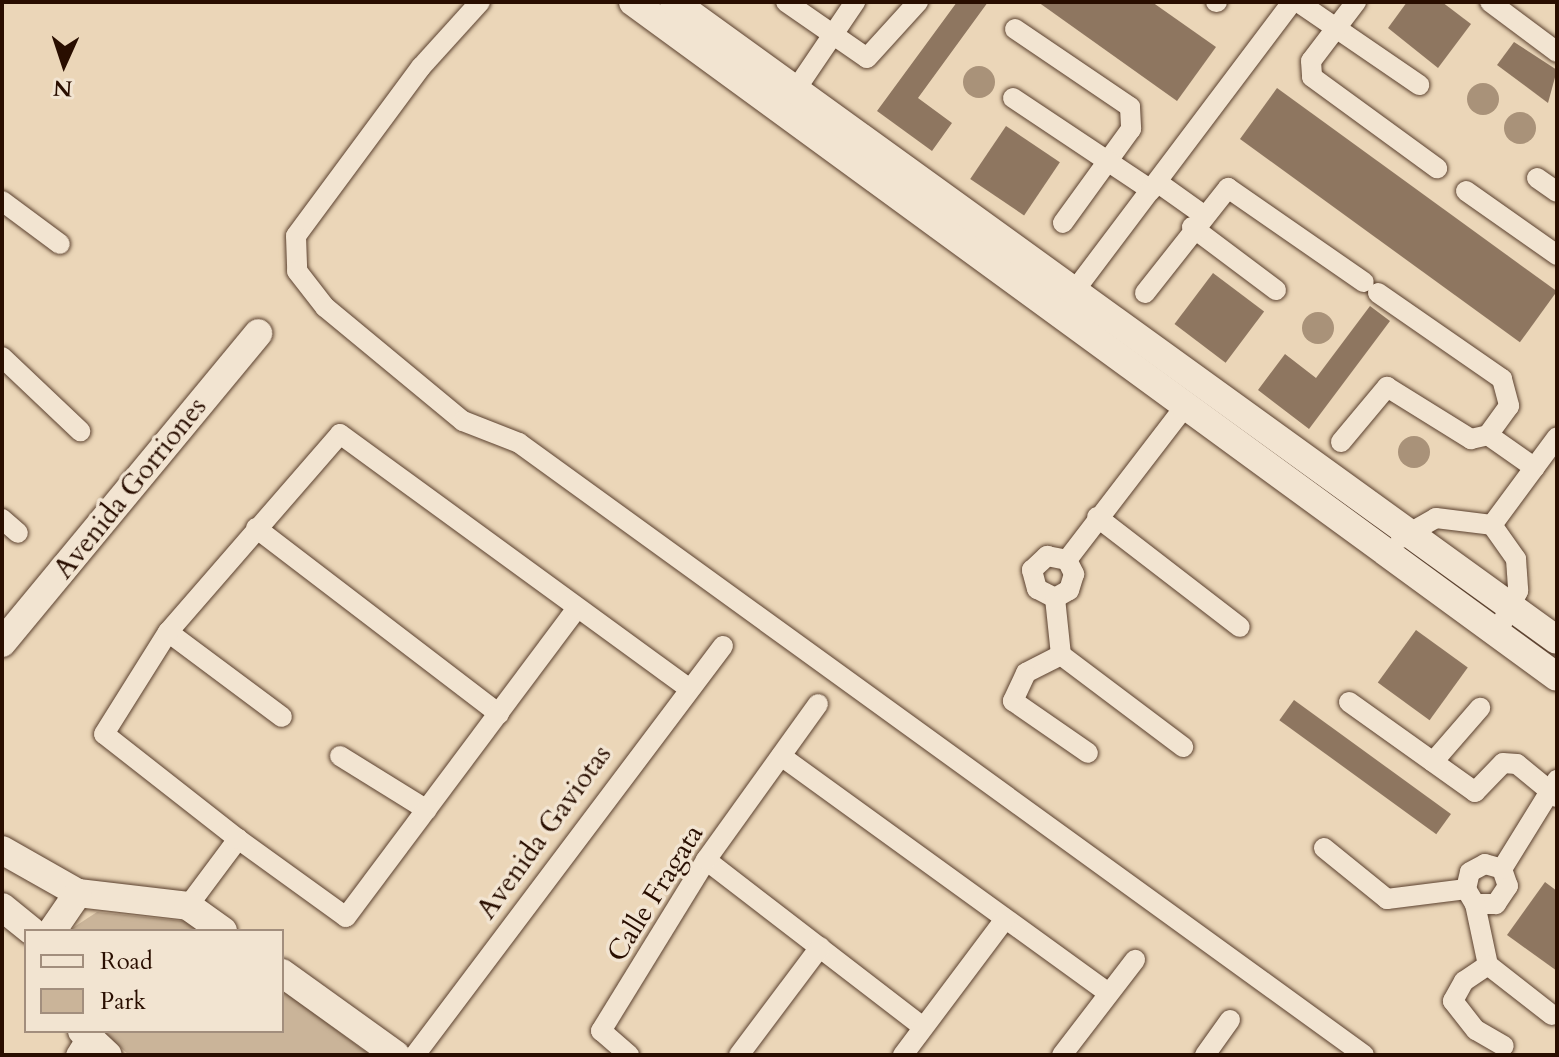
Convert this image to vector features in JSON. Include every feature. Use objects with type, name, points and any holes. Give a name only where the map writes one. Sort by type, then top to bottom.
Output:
[{"type":"main road","points":[[633,2],[789,99],[1068,300],[1408,532],[1557,640]]},
{"type":"main road","points":[[674,2],[789,99]]},
{"type":"main road","points":[[1068,300],[1186,405],[1557,677]]},
{"type":"main road","name":"Avenida Gorriones","points":[[2,643],[258,333]]},
{"type":"main road","points":[[2,850],[78,893],[188,906],[220,929]]},
{"type":"main road","points":[[53,929],[78,893]]},
{"type":"main road","points":[[2,907],[30,929]]},
{"type":"main road","points":[[284,974],[396,1055]]},
{"type":"street","points":[[480,2],[421,67],[296,236],[297,271],[325,307],[463,421],[532,452],[1364,1055]]},
{"type":"street","points":[[786,2],[867,58],[918,2]]},
{"type":"street","points":[[789,99],[855,2]]},
{"type":"street","points":[[1068,300],[1295,2],[1419,85]]},
{"type":"street","points":[[1356,2],[1311,61],[1312,77],[1437,168]]},
{"type":"street","points":[[1496,4],[1557,52]]},
{"type":"street","points":[[1015,29],[1130,107],[1131,129],[1063,223]]},
{"type":"street","points":[[1013,98],[1108,162],[1154,186],[1276,290]]},
{"type":"street","points":[[1537,178],[1557,192]]},
{"type":"street","points":[[1145,293],[1220,190],[1237,189],[1502,379],[1509,406],[1488,435],[1471,439],[1387,387],[1341,442]]},
{"type":"street","points":[[1466,191],[1557,255]]},
{"type":"street","points":[[2,201],[60,244]]},
{"type":"street","points":[[2,357],[80,431]]},
{"type":"street","points":[[1067,560],[1186,405]]},
{"type":"street","points":[[575,611],[346,917],[238,839],[104,734],[168,632],[340,434],[575,611],[686,686]]},
{"type":"street","points":[[1488,435],[1544,466]]},
{"type":"street","points":[[1492,525],[1544,466],[1557,437]]},
{"type":"street","points":[[1097,517],[1240,627]]},
{"type":"street","points":[[1387,553],[1408,532],[1436,518],[1492,525],[1516,559],[1513,609],[1497,633]]},
{"type":"street","points":[[256,528],[499,714]]},
{"type":"street","points":[[1055,598],[1037,589],[1032,570],[1047,556],[1067,560]]},
{"type":"street","points":[[1055,598],[1069,590],[1074,574],[1067,560]]},
{"type":"street","points":[[1055,598],[1061,655],[1183,747]]},
{"type":"street","points":[[168,632],[282,717]]},
{"type":"street","name":"Avenida Gaviotas","points":[[415,1055],[686,686],[723,646]]},
{"type":"street","points":[[1061,655],[1026,673],[1013,701],[1088,753]]},
{"type":"street","points":[[1349,702],[1475,792],[1503,763],[1517,764],[1554,789],[1502,869]]},
{"type":"street","name":"Calle Fragata","points":[[629,1055],[601,1031],[706,860],[818,704]]},
{"type":"street","points":[[1433,762],[1480,708]]},
{"type":"street","points":[[340,756],[427,810]]},
{"type":"street","points":[[781,756],[1108,993]]},
{"type":"street","points":[[188,906],[238,839]]},
{"type":"street","points":[[1324,848],[1387,899],[1470,896],[1496,904],[1508,886],[1502,869]]},
{"type":"street","points":[[706,860],[923,1027]]},
{"type":"street","points":[[1502,869],[1477,868],[1470,896],[1488,965],[1552,1015]]},
{"type":"street","points":[[903,1055],[1005,919]]},
{"type":"street","points":[[739,1055],[820,947]]},
{"type":"street","points":[[1062,1055],[1135,960]]},
{"type":"street","points":[[1488,965],[1464,981],[1453,1001],[1476,1030],[1504,1046]]},
{"type":"street","points":[[1205,1055],[1230,1020]]},
{"type":"green space","points":[[97,912],[192,922],[201,929],[71,929]]},
{"type":"green space","points":[[284,990],[370,1055],[129,1055],[104,1033],[284,1033]]},
{"type":"shaded area","points":[[979,66],[990,71],[995,82],[990,93],[979,98],[968,93],[963,82],[968,71]]},
{"type":"shaded area","points":[[1483,83],[1494,88],[1499,99],[1494,110],[1483,115],[1472,110],[1467,99],[1472,88]]},
{"type":"shaded area","points":[[1520,112],[1531,117],[1536,128],[1531,139],[1520,144],[1509,139],[1504,128],[1509,117]]},
{"type":"shaded area","points":[[1318,312],[1329,317],[1334,328],[1329,339],[1318,344],[1307,339],[1302,328],[1307,317]]},
{"type":"shaded area","points":[[1414,436],[1425,441],[1430,452],[1425,463],[1414,468],[1403,463],[1398,452],[1403,441]]},
{"type":"building","points":[[957,2],[988,2],[918,98],[952,123],[932,151],[877,111]]},
{"type":"building","points":[[1038,2],[1152,2],[1216,47],[1177,101]]},
{"type":"building","points":[[1407,2],[1442,2],[1471,24],[1438,68],[1388,28]]},
{"type":"building","points":[[1514,42],[1557,70],[1548,103],[1497,65]]},
{"type":"building","points":[[1277,88],[1557,291],[1520,342],[1240,139]]},
{"type":"building","points":[[1006,126],[1060,162],[1024,215],[970,179]]},
{"type":"building","points":[[1213,273],[1264,312],[1226,363],[1174,324]]},
{"type":"building","points":[[1370,306],[1390,321],[1309,429],[1258,390],[1285,354],[1316,378]]},
{"type":"building","points":[[1416,630],[1468,668],[1430,720],[1378,683]]},
{"type":"building","points":[[1294,700],[1451,814],[1436,834],[1279,720]]},
{"type":"building","points":[[1545,882],[1557,891],[1557,971],[1507,935]]}]
